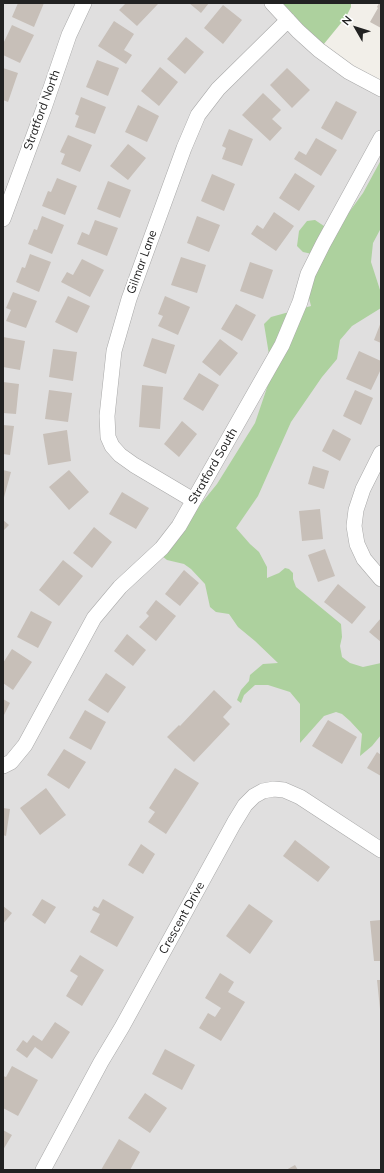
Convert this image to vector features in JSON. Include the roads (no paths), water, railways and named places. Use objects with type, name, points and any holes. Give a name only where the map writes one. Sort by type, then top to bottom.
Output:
[{"type":"street","name":"Stratford North","points":[[3,219],[69,35],[84,3]]},
{"type":"street","points":[[272,3],[298,31],[319,50],[349,72],[381,89]]},
{"type":"street","name":"Gilmar Lane","points":[[193,500],[134,465],[120,455],[112,446],[108,437],[107,416],[114,351],[129,299],[184,148],[198,115],[218,89],[288,20]]},
{"type":"street","name":"Stratford South","points":[[3,766],[11,762],[25,744],[94,618],[120,587],[162,548],[179,526],[282,345],[300,302],[308,274],[381,138]]},
{"type":"street","points":[[381,452],[361,494],[356,510],[354,526],[357,544],[364,559],[381,579]]},
{"type":"street","name":"Crescent Drive","points":[[43,1170],[101,1062],[122,1027],[234,823],[245,805],[254,796],[262,791],[274,789],[284,790],[300,797],[381,850]]}]
